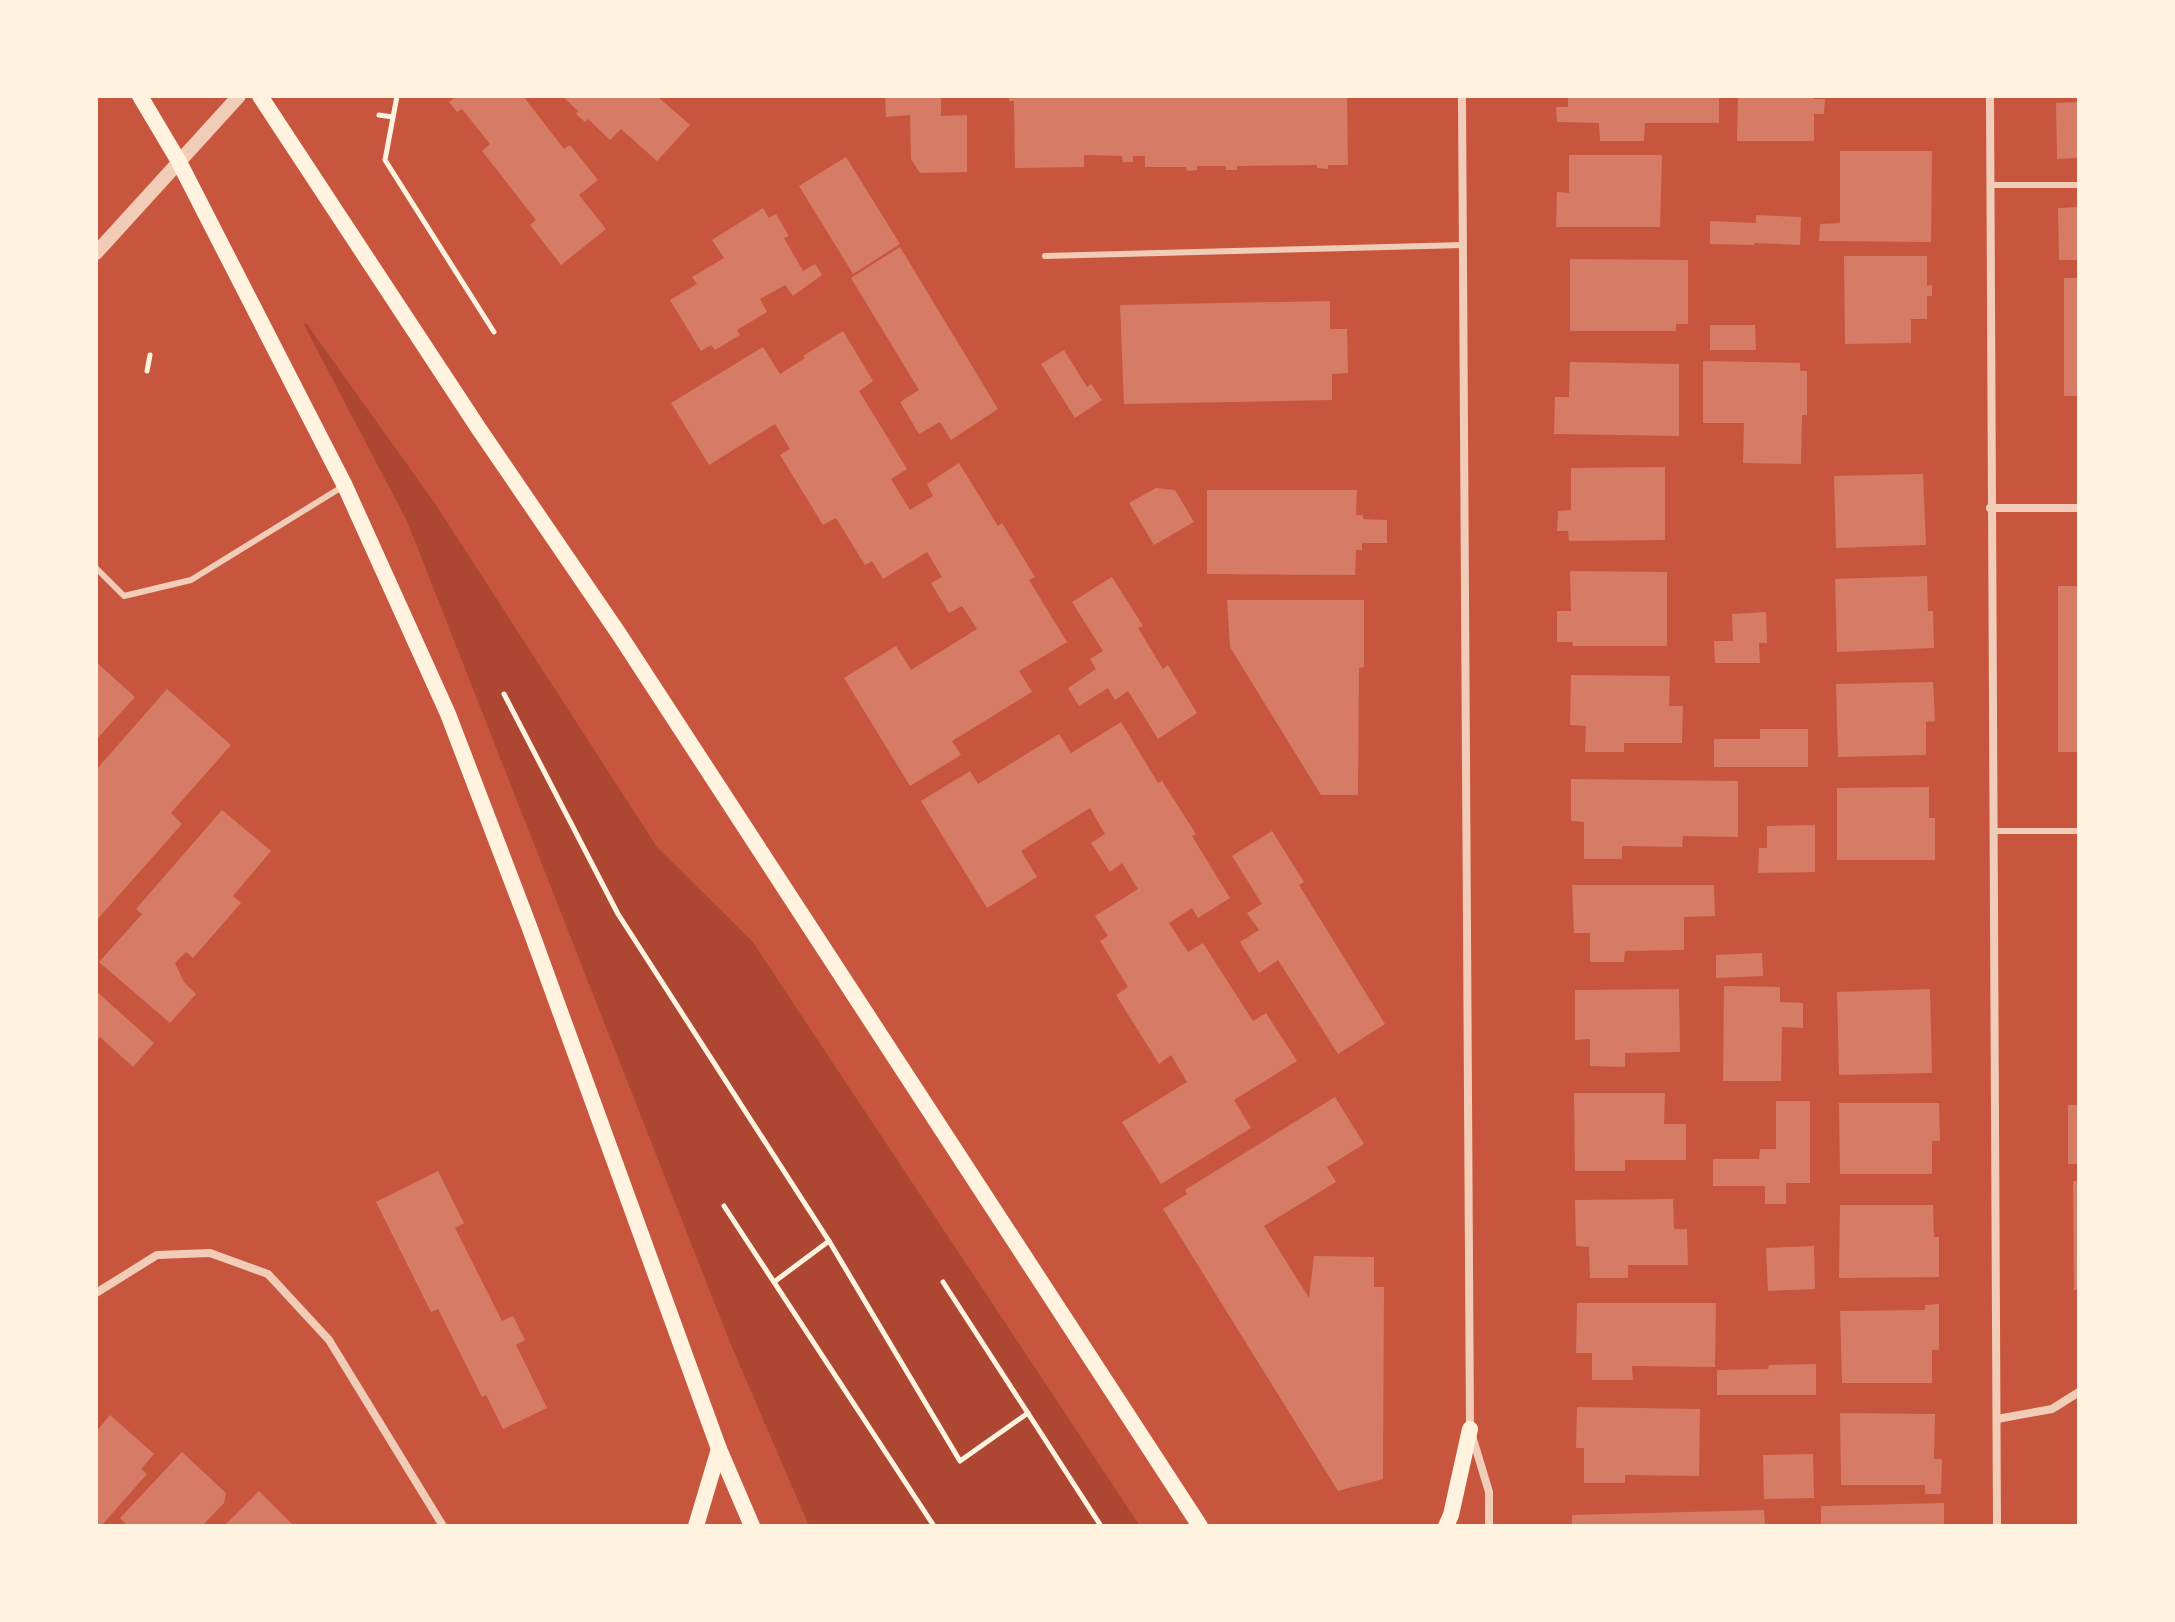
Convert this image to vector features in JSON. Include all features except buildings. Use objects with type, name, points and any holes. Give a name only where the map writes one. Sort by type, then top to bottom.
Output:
[{"type":"main road","points":[[140,96],[178,160],[345,486],[448,714],[749,1524]]},
{"type":"main road","points":[[260,96],[479,429],[619,634],[1200,1526]]},
{"type":"main road","points":[[1446,1526],[1470,1429]]},
{"type":"main road","points":[[696,1526],[719,1449]]},
{"type":"street","points":[[96,253],[239,96]]},
{"type":"street","points":[[1462,96],[1470,1429],[1489,1492],[1489,1526]]},
{"type":"street","points":[[1990,96],[1997,1526]]},
{"type":"street","points":[[1990,508],[2079,508]]},
{"type":"street","points":[[96,1293],[157,1255],[210,1253],[268,1274],[329,1340],[443,1526]]},
{"type":"street","points":[[1997,1419],[2052,1409],[2079,1392]]},
{"type":"lane","points":[[1991,185],[2079,185]]},
{"type":"lane","points":[[1045,256],[1464,245]]},
{"type":"lane","points":[[96,568],[124,596],[191,580],[345,486]]},
{"type":"lane","points":[[1995,831],[2079,831]]},
{"type":"path","points":[[397,96],[385,160],[494,332]]},
{"type":"path","points":[[379,115],[394,117]]},
{"type":"path","points":[[147,371],[150,355]]},
{"type":"path","points":[[504,694],[618,914],[829,1241],[960,1461],[1028,1413]]},
{"type":"path","points":[[724,1206],[934,1526]]},
{"type":"path","points":[[774,1282],[829,1241]]},
{"type":"path","points":[[943,1282],[1101,1526]]},
{"type":"shaded area","points":[[306,323],[434,502],[657,847],[752,941],[1140,1526],[809,1526],[729,1340],[407,521],[304,325]]}]
